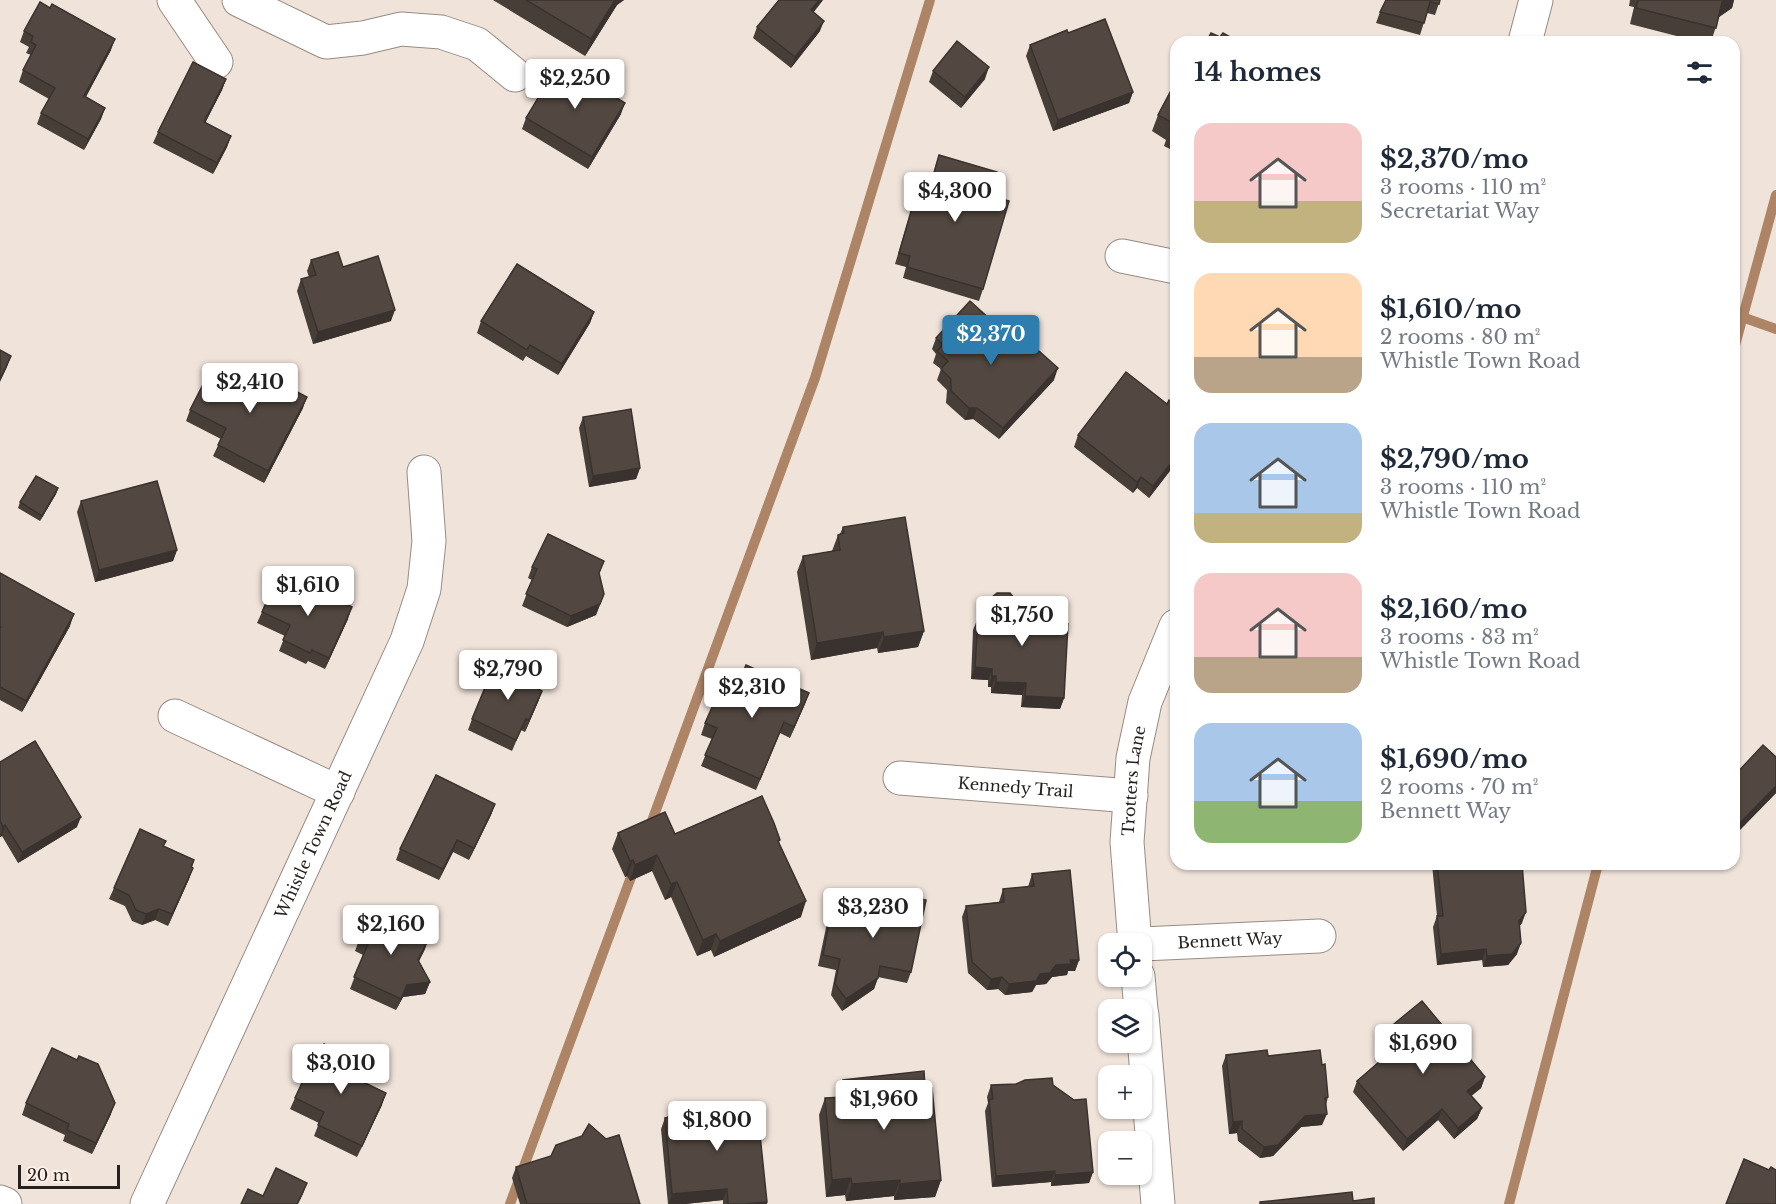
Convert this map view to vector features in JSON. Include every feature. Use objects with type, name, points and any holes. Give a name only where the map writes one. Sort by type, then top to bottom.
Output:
[{"type":"street","points":[[174,0],[216,62]]},
{"type":"street","points":[[238,0],[326,42],[363,38],[401,29],[441,32],[477,45],[515,75]]},
{"type":"street","points":[[1527,36],[1536,0]]},
{"type":"street","points":[[1122,256],[1170,266]]},
{"type":"street","name":"Whistle Town Road","points":[[147,1204],[407,641],[424,589],[429,541],[424,472]]},
{"type":"street","name":"Trotters Lane","points":[[1135,933],[1127,842],[1134,758],[1145,702],[1170,641]]},
{"type":"street","points":[[175,716],[338,792]]},
{"type":"street","name":"Kennedy Trail","points":[[900,778],[1131,796]]},
{"type":"street","name":"Bennett Way","points":[[1152,944],[1319,936]]},
{"type":"street","points":[[1145,1053],[1158,1204]]},
{"type":"street","points":[[0,1202],[5,1204]]},
{"type":"building","points":[[526,0],[615,0],[591,39]]},
{"type":"building","points":[[779,0],[819,0],[811,10],[824,21],[795,57],[757,27]]},
{"type":"building","points":[[1386,0],[1440,0],[1439,4],[1430,2],[1424,23],[1380,12]]},
{"type":"building","points":[[1638,0],[1726,0],[1722,2],[1716,28],[1636,8]]},
{"type":"building","points":[[40,2],[50,8],[52,4],[115,39],[84,96],[105,108],[88,139],[41,113],[55,88],[23,70],[36,45],[31,42],[33,36],[24,31]]},
{"type":"building","points":[[1105,19],[1133,92],[1058,120],[1030,45],[1067,30],[1068,33]]},
{"type":"building","points":[[957,41],[989,67],[965,97],[933,71]]},
{"type":"building","points":[[193,62],[226,79],[204,122],[231,136],[217,163],[158,132]]},
{"type":"building","points":[[559,63],[625,103],[592,157],[526,118]]},
{"type":"building","points":[[1170,92],[1170,121],[1158,115]]},
{"type":"building","points":[[939,155],[997,172],[992,196],[1009,201],[983,289],[907,267],[910,256],[899,253],[921,177],[932,180]]},
{"type":"building","points":[[338,252],[343,267],[378,256],[395,310],[318,332],[301,279],[316,275],[311,260]]},
{"type":"building","points":[[517,264],[594,312],[562,364],[530,345],[527,350],[481,321]]},
{"type":"building","points":[[970,301],[1024,350],[1030,343],[1058,368],[1003,428],[977,408],[969,408],[951,391],[951,379],[941,369],[948,361],[937,351],[943,345],[936,338]]},
{"type":"building","points":[[0,350],[11,356],[0,379]]},
{"type":"building","points":[[212,367],[246,382],[251,375],[254,377],[257,371],[307,397],[268,471],[218,445],[226,428],[190,410]]},
{"type":"building","points":[[1126,372],[1167,404],[1170,401],[1170,465],[1153,486],[1141,477],[1137,482],[1078,435]]},
{"type":"building","points":[[631,409],[640,468],[593,476],[583,417]]},
{"type":"building","points":[[36,476],[58,488],[42,516],[20,502]]},
{"type":"building","points":[[157,481],[177,550],[99,570],[81,501]]},
{"type":"building","points":[[905,517],[924,631],[884,637],[883,632],[817,643],[803,556],[840,550],[838,535],[844,533],[843,527]]},
{"type":"building","points":[[548,534],[604,561],[599,573],[604,594],[600,604],[571,616],[526,594],[537,569],[532,567]]},
{"type":"building","points":[[0,573],[74,614],[26,701],[0,687]]},
{"type":"building","points":[[277,578],[307,592],[309,588],[352,607],[329,658],[312,650],[310,653],[283,640],[290,625],[262,612]]},
{"type":"building","points":[[997,593],[1010,593],[1014,598],[1021,599],[1051,623],[1068,624],[1064,698],[1025,696],[1026,683],[996,682],[996,676],[992,676],[992,669],[975,667],[978,618],[984,619],[985,603]]},
{"type":"building","points":[[496,661],[541,682],[538,689],[542,691],[529,720],[526,719],[516,740],[472,719]]},
{"type":"building","points":[[746,665],[809,693],[794,727],[784,722],[760,779],[705,755],[717,728],[705,723],[725,678],[738,684]]},
{"type":"building","points":[[35,741],[81,817],[22,852],[0,821],[0,762]]},
{"type":"building","points":[[1763,745],[1776,757],[1776,786],[1740,823],[1740,770]]},
{"type":"building","points":[[436,775],[495,804],[474,848],[457,840],[443,869],[400,849]]},
{"type":"building","points":[[762,796],[774,823],[780,840],[778,841],[806,901],[720,941],[716,934],[703,940],[677,882],[671,884],[657,855],[635,865],[633,860],[630,861],[618,833],[665,812],[675,834]]},
{"type":"building","points":[[140,829],[166,841],[163,846],[194,860],[191,867],[193,868],[172,914],[159,909],[146,914],[136,910],[129,895],[114,888]]},
{"type":"building","points":[[1070,870],[1079,960],[1070,960],[1071,964],[1056,965],[1050,973],[1040,974],[1036,981],[1009,984],[1002,977],[991,979],[972,962],[966,906],[1004,902],[1003,889],[1034,886],[1032,874]]},
{"type":"building","points":[[1438,870],[1522,870],[1526,912],[1519,921],[1521,943],[1512,954],[1487,956],[1486,949],[1441,954],[1437,916],[1443,916]]},
{"type":"building","points":[[888,892],[926,900],[911,972],[880,966],[878,978],[846,999],[835,984],[840,959],[823,955],[832,907],[849,910],[854,898],[886,904]]},
{"type":"building","points":[[373,911],[429,938],[418,960],[430,982],[407,985],[401,999],[354,977],[368,944],[359,940]]},
{"type":"building","points":[[1422,1001],[1485,1077],[1467,1091],[1482,1108],[1458,1128],[1442,1109],[1407,1139],[1357,1081],[1401,1043],[1389,1028]]},
{"type":"building","points":[[324,1044],[368,1065],[361,1081],[386,1093],[362,1146],[318,1125],[324,1112],[295,1098],[309,1068],[312,1069]]},
{"type":"building","points":[[52,1048],[77,1060],[79,1056],[98,1064],[115,1103],[96,1143],[67,1130],[69,1124],[26,1103]]},
{"type":"building","points":[[1267,1050],[1268,1056],[1320,1050],[1322,1065],[1325,1064],[1328,1097],[1325,1098],[1327,1114],[1305,1116],[1278,1145],[1264,1147],[1242,1129],[1242,1121],[1233,1122],[1226,1055]]},
{"type":"building","points":[[924,1071],[925,1088],[932,1088],[941,1180],[900,1184],[900,1180],[852,1184],[851,1178],[832,1180],[825,1098],[845,1097],[843,1080]]},
{"type":"building","points":[[1052,1078],[1053,1085],[1074,1100],[1086,1099],[1093,1172],[1055,1175],[1055,1171],[996,1176],[989,1100],[993,1099],[991,1085],[1016,1084],[1025,1080]]},
{"type":"building","points":[[729,1104],[729,1109],[757,1106],[767,1202],[728,1204],[727,1189],[672,1194],[665,1118],[671,1117],[670,1110]]},
{"type":"building","points":[[589,1124],[606,1139],[619,1135],[640,1204],[527,1204],[516,1167],[551,1156],[556,1145],[582,1136]]},
{"type":"building","points":[[1744,1159],[1769,1170],[1771,1167],[1776,1170],[1776,1204],[1726,1204]]},
{"type":"building","points":[[276,1168],[307,1183],[297,1204],[241,1204],[248,1189],[263,1196]]},
{"type":"building","points":[[1352,1192],[1353,1201],[1374,1198],[1374,1204],[1260,1204],[1260,1202]]},
{"type":"waterway","points":[[649,829],[815,378],[930,0]]},
{"type":"waterway","points":[[1740,327],[1776,195]]},
{"type":"waterway","points":[[1742,317],[1776,329]]},
{"type":"waterway","points":[[510,1204],[634,869]]},
{"type":"waterway","points":[[1509,1204],[1596,870]]}]
